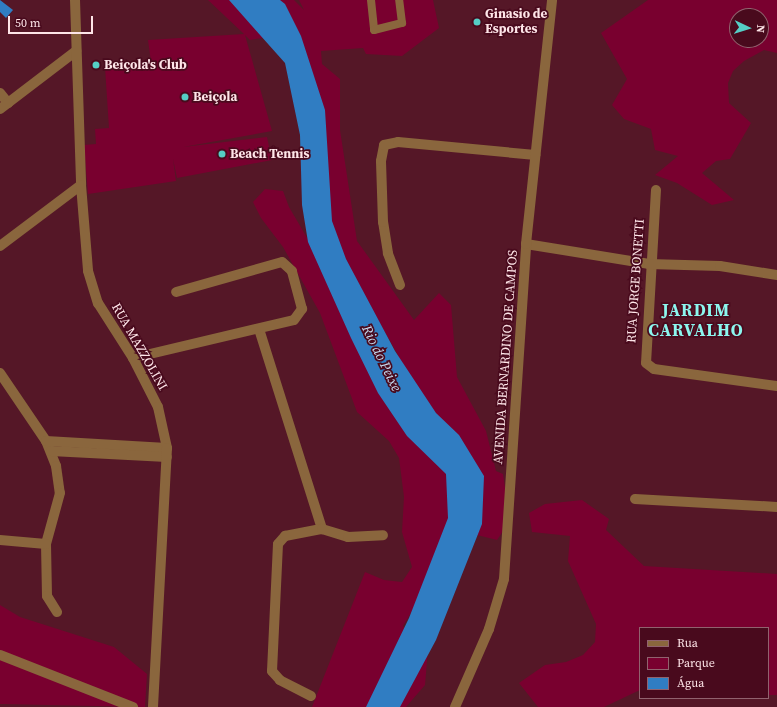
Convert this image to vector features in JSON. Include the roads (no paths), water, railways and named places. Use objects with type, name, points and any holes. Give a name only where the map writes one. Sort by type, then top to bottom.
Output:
[{"type":"street","name":"RUA MAZZOLINI","points":[[75,0],[81,185],[88,271],[98,303],[133,358],[158,407],[167,453],[153,707]]},
{"type":"street","points":[[371,0],[374,30],[402,24],[399,0]]},
{"type":"street","name":"AVENIDA BERNARDINO DE CAMPOS","points":[[455,707],[489,629],[504,579],[526,244],[552,0]]},
{"type":"street","points":[[0,93],[4,106],[76,51]]},
{"type":"street","points":[[400,285],[388,253],[383,222],[381,161],[384,146],[398,142],[535,155]]},
{"type":"street","points":[[0,246],[81,185]]},
{"type":"street","name":"RUA JORGE BONETTI","points":[[656,190],[649,264],[645,356],[646,363],[654,369],[777,386]]},
{"type":"street","points":[[526,244],[649,264],[720,266],[777,275]]},
{"type":"street","points":[[133,358],[294,320],[302,309],[292,271],[282,262],[176,292]]},
{"type":"street","points":[[259,329],[322,529]]},
{"type":"street","points":[[0,373],[46,441],[51,452],[60,493],[46,544],[47,596],[57,612]]},
{"type":"street","points":[[46,441],[167,453]]},
{"type":"street","points":[[51,452],[167,453]]},
{"type":"street","points":[[635,499],[777,507]]},
{"type":"street","points":[[311,696],[280,680],[272,671],[276,549],[285,536],[322,529],[348,538],[383,535]]},
{"type":"street","points":[[0,540],[46,544]]},
{"type":"street","points":[[0,655],[133,707]]},
{"type":"water","points":[[0,0],[13,10],[6,18],[0,12]]},
{"type":"water","name":"Rio do Peixe","points":[[229,0],[280,0],[285,4],[301,36],[325,110],[332,221],[346,259],[395,351],[436,413],[459,435],[484,476],[482,524],[436,640],[400,707],[366,707],[409,618],[448,518],[446,474],[407,436],[378,393],[351,338],[308,242],[302,205],[300,135],[285,63]]},
{"type":"place","name":"Ginasio de Esportes","points":[[477,22]]},
{"type":"place","name":"Beiçola's Club","points":[[96,65]]},
{"type":"place","name":"Beiçola","points":[[185,97]]},
{"type":"place","name":"Beach Tennis","points":[[222,154]]},
{"type":"district","name":"JARDIM CARVALHO","points":[[696,321]]}]
